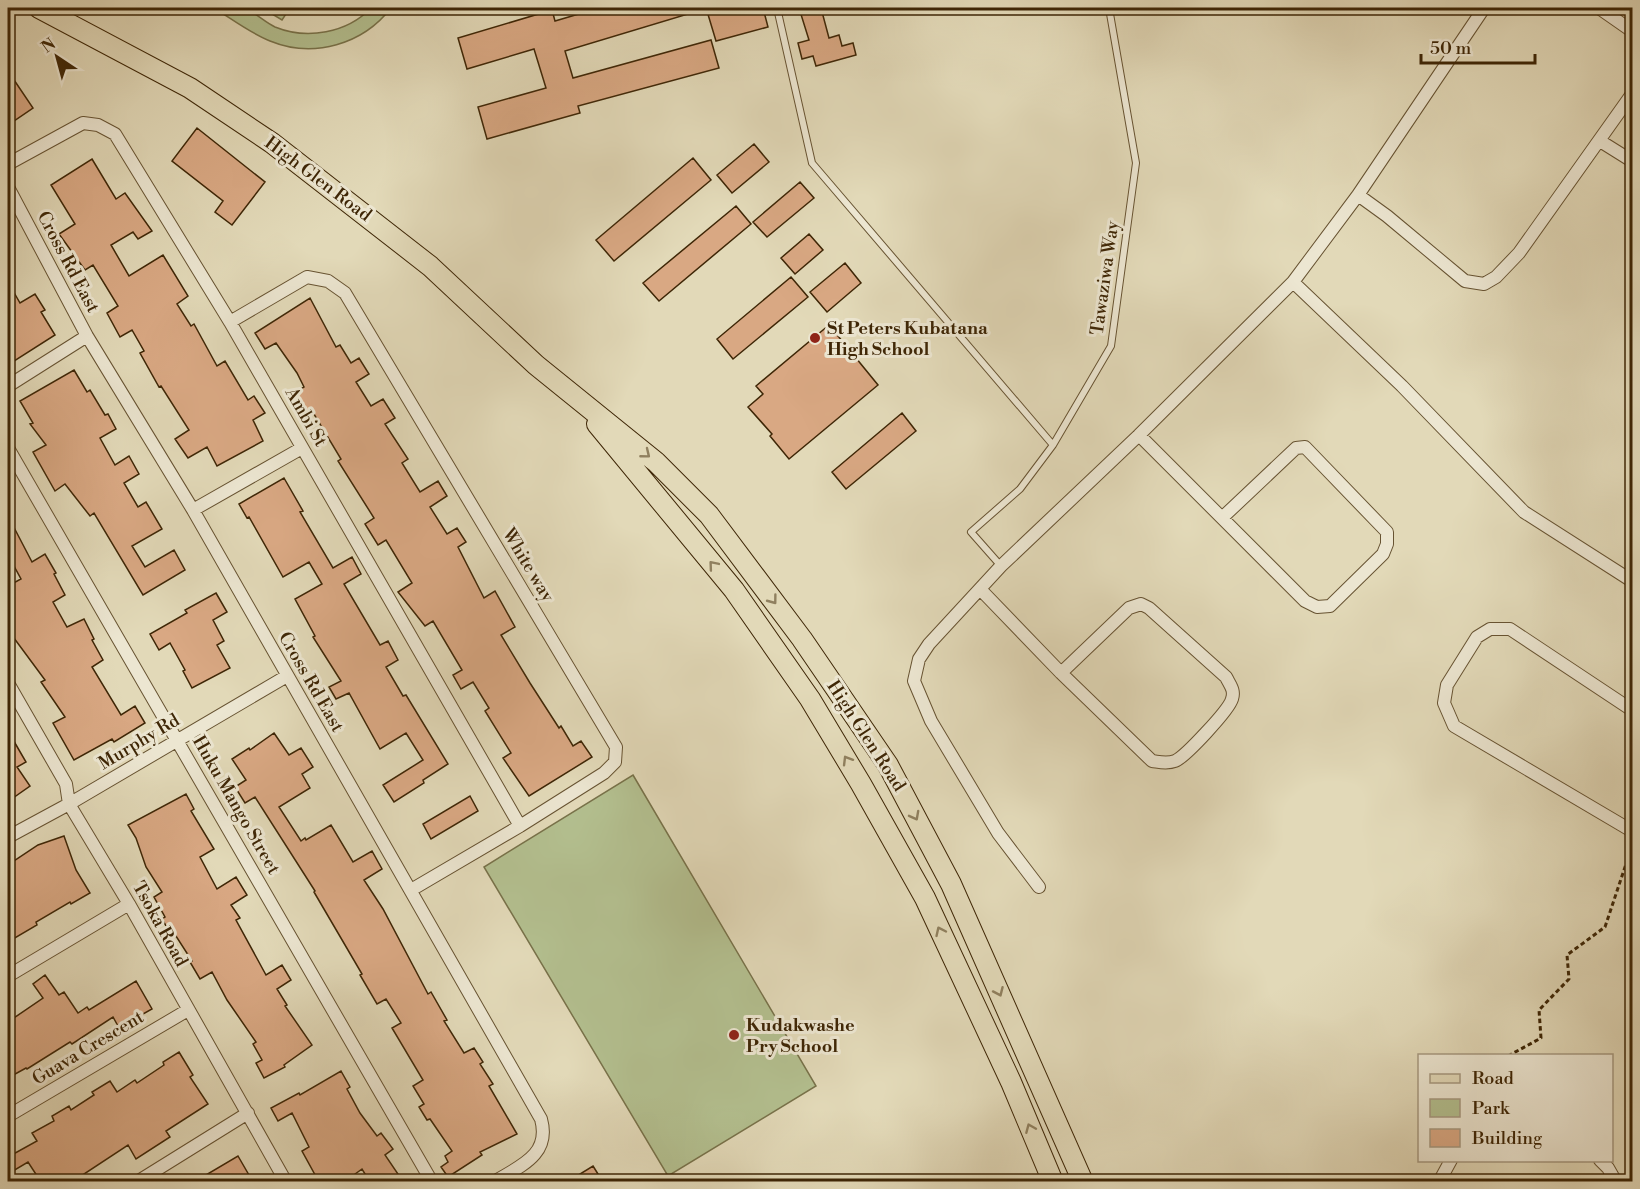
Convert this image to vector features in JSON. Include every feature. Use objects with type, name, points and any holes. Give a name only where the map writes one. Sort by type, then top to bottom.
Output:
[{"type":"main road","name":"High Glen Road","points":[[39,8],[190,88],[272,143],[430,266],[536,364],[656,462],[709,515],[802,639],[888,765],[951,884],[1083,1182]]},
{"type":"main road","name":"High Glen Road","points":[[568,390],[734,590],[810,699],[925,898],[1011,1082],[1053,1182]]},
{"type":"street","points":[[1039,887],[992,823],[931,721],[914,681],[919,659],[928,644],[1001,566],[1139,435],[1293,282],[1358,195],[1484,8]]},
{"type":"street","points":[[1599,8],[1632,31]]},
{"type":"street","points":[[1358,195],[1465,281],[1484,284],[1496,277],[1519,253],[1632,93]]},
{"type":"street","name":"Ambi St","points":[[8,164],[83,123],[98,124],[115,134],[230,322],[519,826]]},
{"type":"street","points":[[1600,141],[1632,161]]},
{"type":"street","name":"Cross Rd East","points":[[8,187],[87,336],[193,510],[541,1119],[544,1131],[542,1145],[530,1160],[494,1182]]},
{"type":"street","name":"White way","points":[[230,322],[308,277],[328,281],[345,293],[615,747],[615,762],[604,773],[411,890]]},
{"type":"street","points":[[1293,282],[1402,386],[1524,512],[1632,581]]},
{"type":"street","points":[[8,386],[87,336]]},
{"type":"street","points":[[1139,435],[1305,601],[1317,607],[1330,606],[1383,554],[1387,544],[1387,532],[1305,447],[1300,446],[1223,517]]},
{"type":"street","name":"Huku Mango Street","points":[[8,448],[432,1182]]},
{"type":"street","points":[[193,510],[302,448]]},
{"type":"street","points":[[980,589],[1061,673],[1152,761],[1165,763],[1178,760],[1217,720],[1232,700],[1233,689],[1226,677],[1149,608],[1141,604],[1129,608],[1061,673]]},
{"type":"street","points":[[1632,710],[1510,629],[1490,630],[1477,638],[1447,685],[1444,703],[1454,726],[1632,831]]},
{"type":"street","name":"Murphy Rd","points":[[8,837],[69,804],[287,676]]},
{"type":"street","name":"Tsoka Road","points":[[8,683],[66,784],[69,804],[129,904],[286,1182]]},
{"type":"street","points":[[8,976],[129,904]]},
{"type":"street","name":"Guava Crescent","points":[[8,1116],[188,1010]]},
{"type":"street","points":[[137,1182],[248,1113]]},
{"type":"street","points":[[1439,1182],[1450,1162]]},
{"type":"street","points":[[1601,1162],[1608,1168],[1616,1182]]},
{"type":"lane","points":[[777,8],[812,163],[1053,445]]},
{"type":"lane","name":"Tawaziwa Way","points":[[1001,566],[971,532],[1020,489],[1053,445],[1111,346],[1136,163],[1109,8]]},
{"type":"path","points":[[1512,1054],[1541,1038],[1539,1010],[1569,979],[1566,955],[1605,927],[1627,861],[1632,859]]},
{"type":"green space","points":[[240,7],[275,27],[287,31],[313,33],[339,28],[361,17],[371,8],[391,8],[380,20],[352,39],[320,48],[304,48],[287,46],[263,38],[214,8]]},
{"type":"green space","points":[[262,8],[290,8],[282,20]]},
{"type":"green space","points":[[633,775],[816,1086],[668,1176],[484,867]]},
{"type":"building","points":[[599,8],[698,8],[698,11],[565,51],[573,78],[711,40],[719,68],[578,106],[580,113],[487,139],[478,107],[546,88],[534,49],[467,69],[458,38],[552,10],[555,21]]},
{"type":"building","points":[[721,8],[763,8],[768,27],[716,41],[707,11]]},
{"type":"building","points":[[799,8],[821,8],[829,38],[839,35],[842,46],[853,43],[856,55],[816,66],[813,56],[802,59],[798,43],[809,40]]},
{"type":"building","points":[[8,71],[33,108],[8,125]]},
{"type":"building","points":[[197,128],[265,182],[232,225],[215,212],[223,201],[172,161]]},
{"type":"building","points":[[754,144],[769,162],[732,193],[717,175]]},
{"type":"building","points":[[693,158],[711,180],[614,261],[596,240]]},
{"type":"building","points":[[92,159],[116,199],[125,193],[152,231],[138,239],[133,232],[111,245],[129,276],[163,255],[188,296],[177,304],[191,326],[194,324],[217,366],[225,361],[248,400],[254,396],[265,413],[253,420],[263,441],[217,466],[207,447],[188,458],[175,439],[189,430],[161,386],[159,387],[140,353],[144,351],[132,330],[120,337],[107,313],[118,306],[93,265],[85,270],[59,234],[75,224],[51,185]]},
{"type":"building","points":[[800,182],[814,198],[767,237],[753,222]]},
{"type":"building","points":[[736,206],[751,224],[659,301],[643,283]]},
{"type":"building","points":[[809,234],[823,250],[795,274],[781,258]]},
{"type":"building","points":[[845,263],[861,283],[827,312],[810,292]]},
{"type":"building","points":[[791,277],[808,297],[733,359],[717,339]]},
{"type":"building","points":[[8,282],[20,303],[35,294],[45,310],[41,312],[55,335],[8,365]]},
{"type":"building","points":[[310,298],[336,347],[340,345],[351,363],[359,358],[369,374],[356,382],[371,406],[383,399],[395,418],[385,424],[408,459],[402,463],[420,492],[438,481],[447,496],[430,507],[447,534],[457,528],[466,542],[458,547],[484,598],[495,591],[515,627],[501,635],[530,683],[573,746],[581,741],[592,757],[529,796],[503,758],[511,753],[485,711],[489,708],[473,682],[461,689],[453,675],[462,670],[433,621],[425,626],[398,592],[412,583],[386,540],[378,545],[365,524],[374,518],[338,461],[341,459],[311,409],[302,416],[290,396],[304,387],[297,373],[276,343],[265,349],[255,333]]},
{"type":"building","points":[[829,325],[878,385],[789,459],[770,436],[772,434],[748,407],[763,394],[756,386]]},
{"type":"building","points":[[74,370],[87,392],[90,390],[105,415],[108,414],[116,429],[100,438],[115,465],[129,456],[139,474],[124,483],[138,507],[146,502],[162,529],[132,546],[145,567],[174,550],[185,570],[143,595],[94,513],[90,516],[65,484],[55,491],[33,452],[46,445],[30,424],[33,423],[20,401]]},
{"type":"building","points":[[902,413],[916,431],[846,489],[832,472]]},
{"type":"building","points":[[284,478],[303,511],[300,512],[333,568],[352,557],[361,574],[344,584],[380,645],[388,641],[398,660],[386,667],[448,764],[394,802],[383,785],[423,760],[406,733],[380,749],[349,693],[336,699],[329,687],[341,681],[313,637],[315,636],[295,599],[322,584],[309,562],[283,577],[249,517],[247,518],[239,504]]},
{"type":"building","points":[[8,516],[32,562],[45,554],[56,573],[54,574],[65,595],[53,602],[67,627],[84,619],[103,660],[92,667],[121,715],[135,706],[145,723],[114,742],[112,739],[74,760],[53,723],[65,717],[41,682],[45,680],[8,630],[8,586],[21,579],[8,555]]},
{"type":"building","points":[[216,593],[227,612],[213,620],[224,641],[217,645],[230,668],[192,688],[170,643],[159,650],[150,634],[187,613],[185,610]]},
{"type":"building","points":[[8,731],[26,762],[17,767],[30,786],[13,798],[8,789]]},
{"type":"building","points":[[274,733],[289,755],[301,748],[313,767],[302,774],[310,788],[279,807],[301,841],[331,825],[353,862],[372,851],[382,869],[364,880],[383,909],[428,994],[431,992],[447,1020],[444,1021],[464,1053],[474,1048],[483,1062],[480,1064],[493,1084],[489,1086],[517,1134],[480,1152],[482,1155],[448,1177],[441,1167],[448,1162],[445,1156],[452,1151],[419,1107],[424,1104],[413,1086],[423,1080],[392,1028],[401,1023],[386,999],[377,1004],[315,891],[255,797],[245,803],[235,787],[246,780],[232,759],[249,748],[250,750]]},
{"type":"building","points":[[186,794],[194,809],[191,811],[214,849],[200,857],[217,889],[236,877],[247,895],[231,905],[240,918],[236,920],[266,975],[282,965],[291,980],[277,989],[287,1005],[285,1006],[312,1045],[284,1065],[285,1067],[264,1078],[256,1063],[262,1060],[253,1044],[256,1042],[227,1000],[212,972],[200,979],[190,962],[192,961],[176,936],[173,938],[162,919],[165,917],[154,897],[162,892],[146,867],[136,838],[128,825]]},
{"type":"building","points":[[470,796],[478,811],[431,839],[423,824]]},
{"type":"building","points":[[64,836],[76,870],[90,893],[36,922],[37,925],[8,942],[8,865],[38,845]]},
{"type":"building","points":[[45,975],[59,995],[64,992],[78,1013],[87,1007],[89,1010],[136,981],[152,1009],[118,1026],[113,1017],[72,1044],[70,1042],[8,1078],[8,1022],[43,998],[33,984]]},
{"type":"building","points":[[179,1052],[193,1075],[190,1077],[208,1104],[166,1131],[170,1137],[136,1159],[128,1145],[72,1182],[41,1182],[28,1162],[8,1174],[8,1157],[37,1141],[32,1133],[54,1121],[52,1116],[69,1106],[71,1110],[94,1095],[92,1092],[110,1081],[117,1092],[135,1080],[137,1083]]},
{"type":"building","points":[[341,1071],[350,1087],[347,1089],[360,1113],[377,1136],[381,1133],[393,1149],[385,1155],[398,1174],[388,1182],[370,1182],[362,1169],[344,1182],[319,1182],[302,1151],[309,1147],[292,1113],[278,1121],[271,1108],[299,1093],[300,1095]]},
{"type":"building","points":[[238,1156],[253,1182],[194,1182]]},
{"type":"building","points":[[593,1166],[603,1182],[567,1182]]},
{"type":"place","name":"St Peters Kubatana High School","points":[[815,338]]},
{"type":"place","name":"Kudakwashe Pry School","points":[[734,1035]]}]
